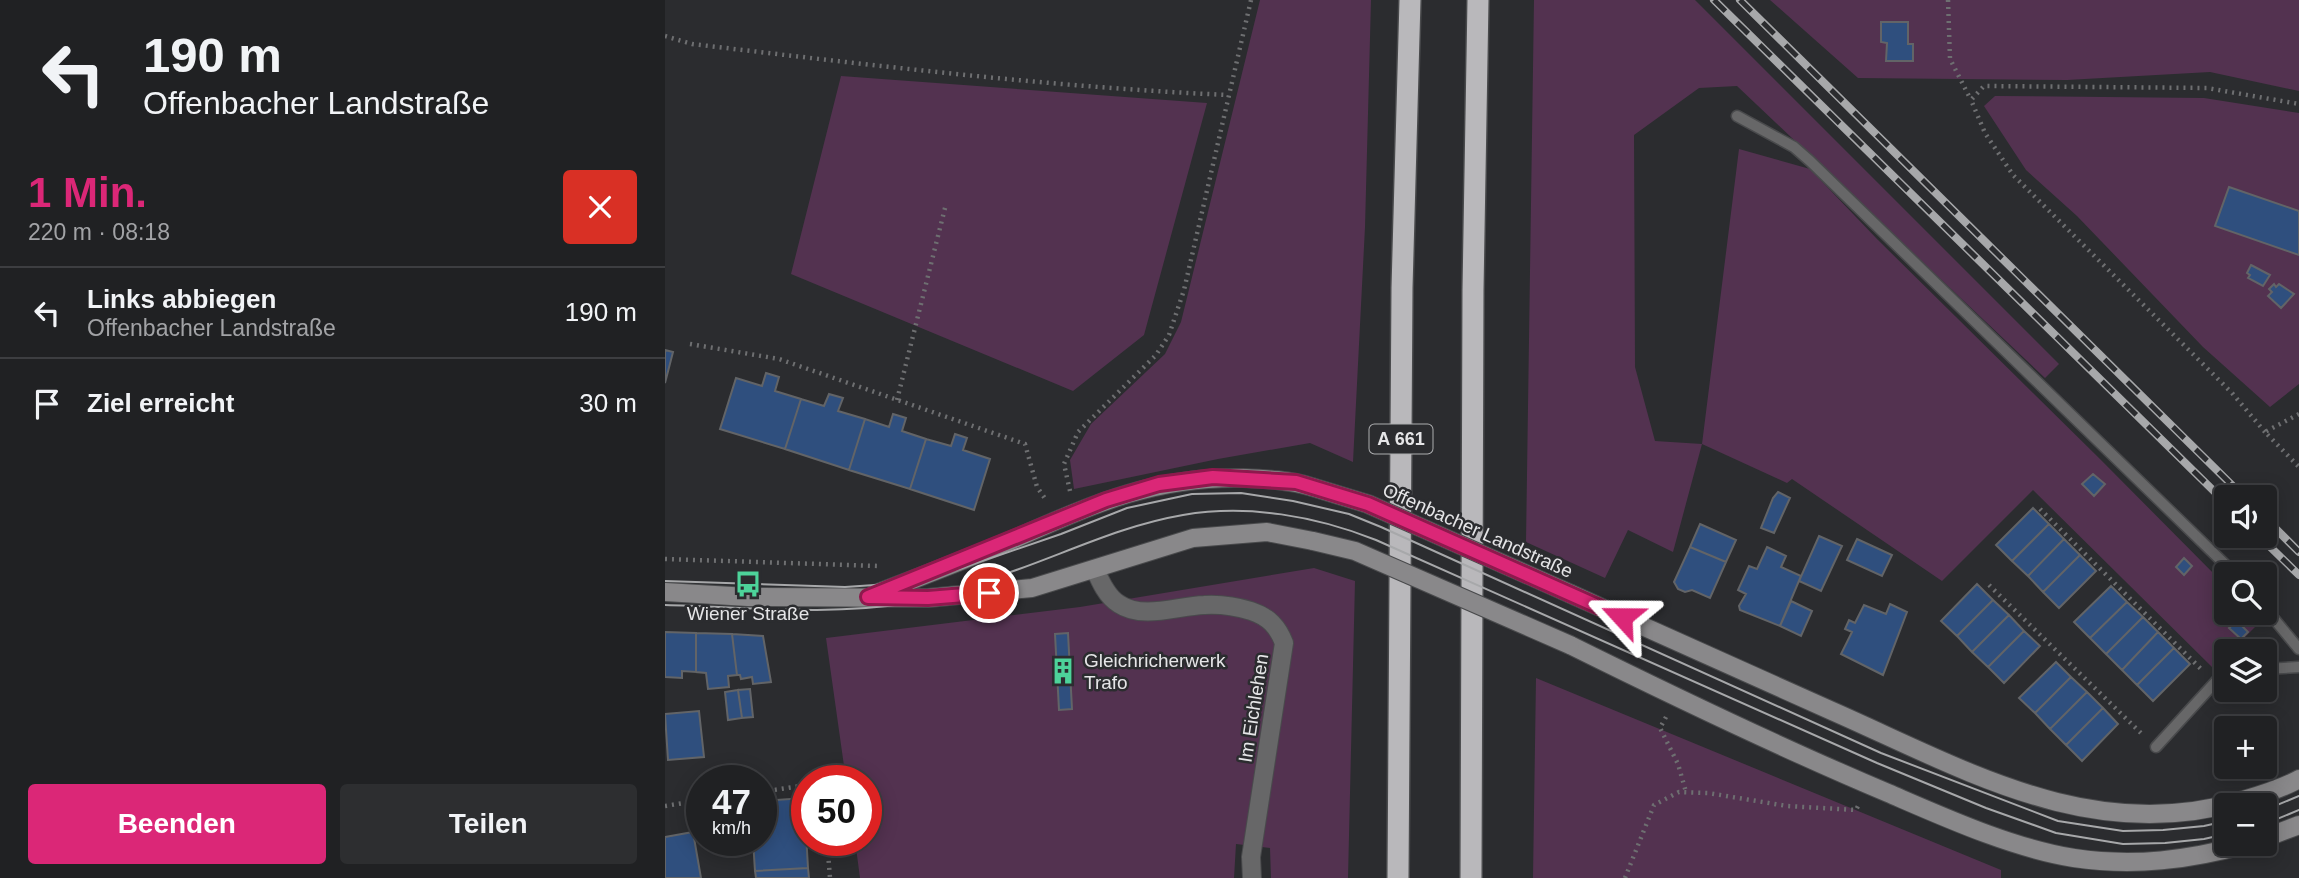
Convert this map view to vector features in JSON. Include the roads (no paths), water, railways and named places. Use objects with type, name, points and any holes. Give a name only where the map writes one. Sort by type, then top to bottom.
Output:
[{"type":"highway","name":"A 661","points":[[1398,878],[1402,288],[1410,0]]},
{"type":"highway","points":[[1471,878],[1472,290],[1478,0]]},
{"type":"main road","name":"Offenbacher Landstraße","points":[[868,597],[1020,536],[1055,519],[1159,484],[1213,477],[1270,479],[1312,487],[1368,504],[1977,775],[2061,805],[2124,814],[2177,814],[2229,804],[2289,785],[2299,779]]},
{"type":"main road","name":"Offenbacher Landstraße","points":[[665,592],[748,597],[928,598],[1032,588],[1192,538],[1267,532],[1355,551],[1570,645],[1676,698],[1868,784],[1981,830],[2037,849],[2072,858],[2139,863],[2175,860],[2214,851]]},
{"type":"main road","points":[[2277,833],[2299,825]]},
{"type":"street","name":"Im Eichlehen","points":[[1095,569],[1110,596],[1118,604],[1131,609],[1153,611],[1226,605],[1256,613],[1279,629],[1284,643],[1251,857],[1252,878]]},
{"type":"lane","points":[[1737,116],[1794,147],[1810,161],[2223,562]]},
{"type":"lane","points":[[2277,622],[2299,649]]},
{"type":"lane","points":[[2277,668],[2299,667]]},
{"type":"lane","points":[[2156,747],[2214,683]]},
{"type":"tram line","points":[[665,581],[845,587],[904,583],[962,568],[1127,508],[1192,494],[1241,493],[1293,501],[1349,514],[1381,527],[1881,753],[2058,821],[2123,831],[2163,830],[2214,824]]},
{"type":"tram line","points":[[665,605],[818,610],[909,603],[953,592],[1112,534],[1159,520],[1207,512],[1281,514],[1330,524],[1376,540],[1877,763],[1986,808],[2056,833],[2123,844],[2165,843],[2214,837]]},
{"type":"tram line","points":[[2277,805],[2299,796]]},
{"type":"tram line","points":[[2277,819],[2299,810]]},
{"type":"railway","points":[[1714,0],[2214,491]]},
{"type":"railway","points":[[1740,0],[2232,485]]},
{"type":"railway","points":[[2277,530],[2299,552]]},
{"type":"railway","points":[[2271,548],[2299,575]]},
{"type":"place","name":"Wiener Straße","points":[[748,584]]},
{"type":"place","name":"Gleichricherwerk Trafo","points":[[1063,671]]}]
